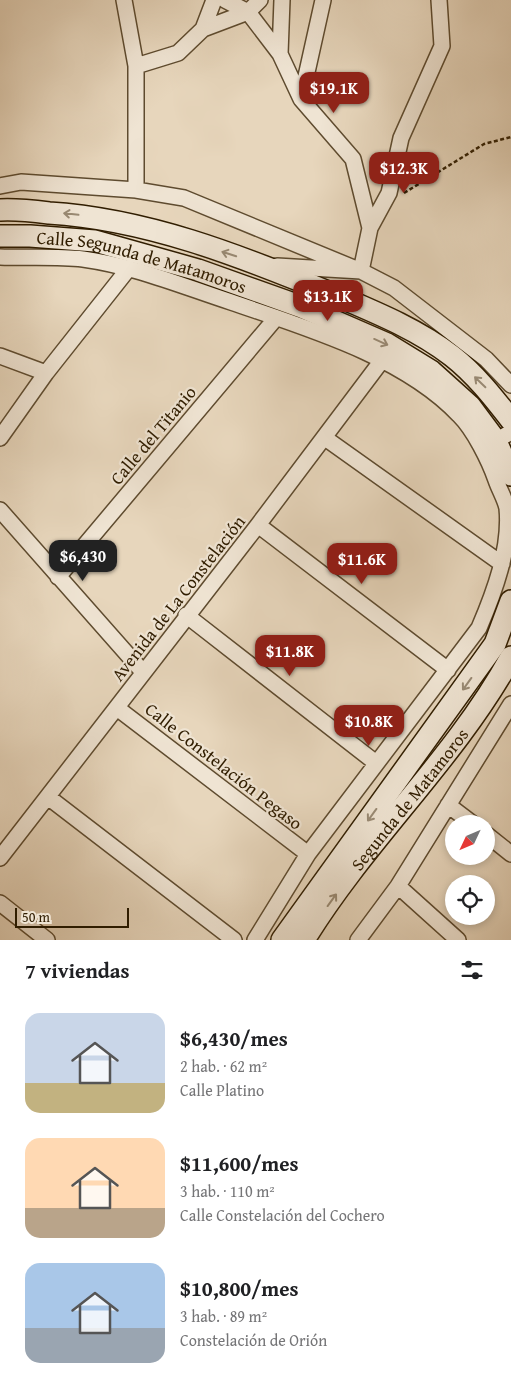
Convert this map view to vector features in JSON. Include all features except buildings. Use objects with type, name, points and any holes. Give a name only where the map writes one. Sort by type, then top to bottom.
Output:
[{"type":"main road","name":"Calle Segunda de Matamoros","points":[[0,210],[70,214],[119,220],[263,265],[365,308],[414,332],[452,356],[487,389],[511,420]]},
{"type":"main road","name":"Calle Segunda de Matamoros","points":[[0,236],[30,236],[95,241],[198,270],[302,307],[387,344],[431,371],[504,436],[511,475]]},
{"type":"main road","points":[[503,650],[511,601]]},
{"type":"main road","name":"Segunda de Matamoros","points":[[282,940],[503,650]]},
{"type":"main road","name":"Segunda de Matamoros","points":[[304,940],[358,865],[462,730],[503,650]]},
{"type":"street","points":[[124,0],[136,66],[136,190]]},
{"type":"street","points":[[203,29],[214,0]]},
{"type":"street","points":[[225,0],[248,12],[280,54],[301,99],[353,159],[370,228]]},
{"type":"street","points":[[136,66],[178,53],[203,29],[248,12],[260,0]]},
{"type":"street","points":[[280,54],[282,0]]},
{"type":"street","points":[[301,99],[323,0]]},
{"type":"street","points":[[361,270],[370,228],[389,193],[401,138],[442,46],[439,0]]},
{"type":"street","points":[[0,186],[21,182],[136,190],[184,198],[361,270],[394,288],[486,358],[511,385]]},
{"type":"street","points":[[0,257],[82,259],[129,268],[276,318],[383,359],[430,389],[460,416],[490,463],[506,508],[507,535],[502,564],[492,597],[479,628],[308,854],[255,940]]},
{"type":"street","points":[[263,265],[361,270]]},
{"type":"street","points":[[0,438],[46,373],[129,268]]},
{"type":"street","name":"Calle del Titanio","points":[[58,577],[276,318]]},
{"type":"street","points":[[0,356],[46,373]]},
{"type":"street","name":"Avenida de La Constelación","points":[[0,858],[118,708],[186,615],[325,438],[383,359]]},
{"type":"street","points":[[325,438],[502,564]]},
{"type":"street","points":[[0,510],[143,672]]},
{"type":"street","points":[[258,525],[448,670]]},
{"type":"street","points":[[186,615],[376,763]]},
{"type":"street","name":"Calle Constelación Pegaso","points":[[118,708],[308,854]]},
{"type":"street","points":[[358,940],[398,886],[510,708]]},
{"type":"street","points":[[48,798],[234,940]]},
{"type":"street","points":[[448,805],[461,815]]},
{"type":"street","points":[[495,841],[511,854]]},
{"type":"street","points":[[398,886],[458,940]]},
{"type":"street","points":[[0,903],[47,940]]},
{"type":"path","points":[[380,209],[484,144],[511,137]]}]
